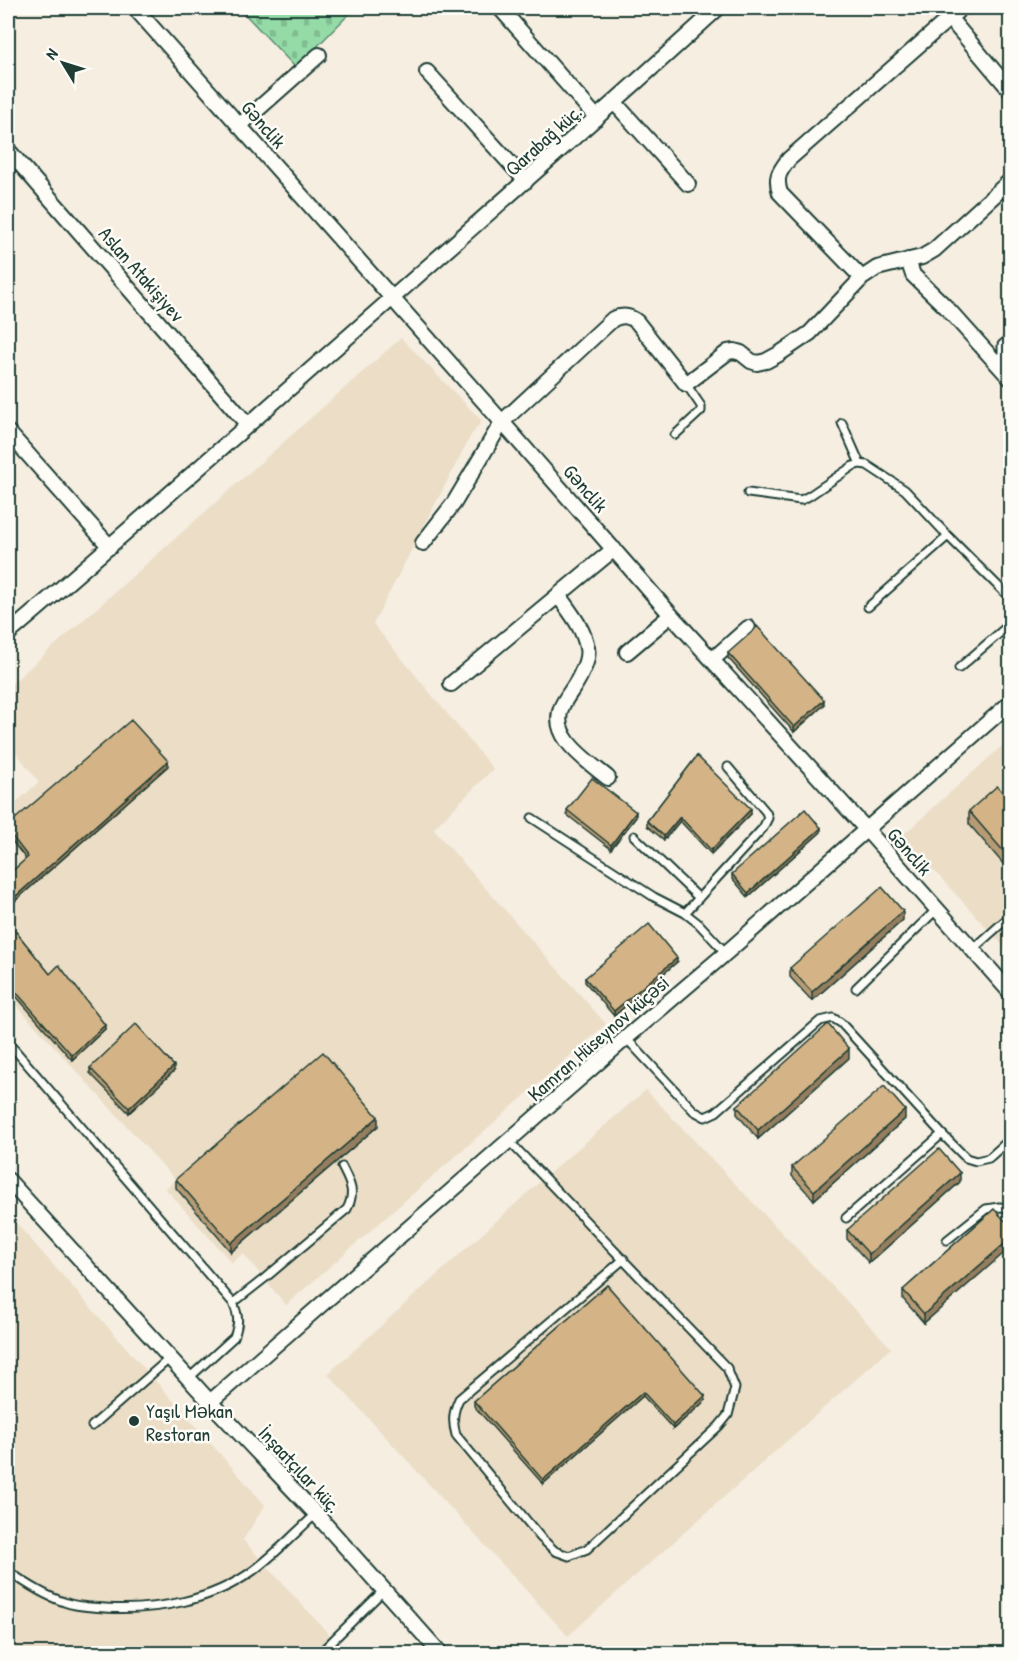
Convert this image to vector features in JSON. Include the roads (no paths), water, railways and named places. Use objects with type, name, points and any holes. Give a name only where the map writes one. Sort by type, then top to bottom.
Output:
[{"type":"street","name":"Gənclik","points":[[135,8],[671,615],[1011,992]]},
{"type":"street","points":[[500,8],[597,118]]},
{"type":"street","name":"Qarabağ küç.","points":[[8,634],[393,299],[615,103],[718,8]]},
{"type":"street","points":[[862,278],[780,193],[777,181],[780,171],[789,159],[945,12],[961,8]]},
{"type":"street","points":[[945,12],[1011,90]]},
{"type":"street","points":[[239,126],[319,55]]},
{"type":"street","points":[[427,72],[526,181]]},
{"type":"street","points":[[615,103],[688,184]]},
{"type":"street","name":"Aslan Atakişiyev","points":[[8,150],[248,425]]},
{"type":"street","points":[[423,543],[454,503],[502,422],[613,319],[626,316],[637,322],[686,384],[728,352],[734,351],[757,363],[779,354],[810,333],[862,278],[877,268],[922,257],[934,250],[1011,181]]},
{"type":"street","points":[[908,260],[913,275],[947,308],[1011,378]]},
{"type":"street","points":[[8,432],[110,547]]},
{"type":"street","points":[[451,684],[614,549]]},
{"type":"street","points":[[558,595],[582,631],[588,650],[586,664],[562,706],[558,718],[560,729],[565,739],[608,778]]},
{"type":"street","points":[[627,652],[671,615]]},
{"type":"street","points":[[712,660],[748,628]]},
{"type":"street","name":"Kamran Hüseynov küçəsi","points":[[210,1402],[1011,703]]},
{"type":"street","name":"İnşaatçılar küç.","points":[[8,1180],[441,1653]]},
{"type":"lane","points":[[1011,338],[1002,345],[1002,354],[1011,364]]},
{"type":"lane","points":[[675,435],[701,411],[701,406],[686,384]]},
{"type":"lane","points":[[842,423],[860,464]]},
{"type":"lane","points":[[748,494],[801,500],[853,466],[867,465],[905,490],[1011,598]]},
{"type":"lane","points":[[868,607],[948,536]]},
{"type":"lane","points":[[958,668],[1011,624]]},
{"type":"lane","points":[[684,913],[763,828],[768,818],[766,812],[728,767]]},
{"type":"lane","points":[[532,818],[654,897],[684,913],[699,924],[726,953]]},
{"type":"lane","points":[[634,836],[699,898]]},
{"type":"lane","points":[[856,988],[936,910]]},
{"type":"lane","points":[[972,950],[1011,916]]},
{"type":"lane","points":[[626,1038],[694,1111],[705,1117],[716,1112],[820,1021],[833,1018],[841,1023],[966,1158],[976,1161],[989,1158],[1011,1138]]},
{"type":"lane","points":[[8,1042],[233,1303],[238,1315],[234,1337],[189,1378]]},
{"type":"lane","points":[[846,1218],[942,1134]]},
{"type":"lane","points":[[509,1141],[624,1259],[728,1368],[735,1388],[728,1414],[719,1426],[587,1549],[569,1556],[555,1551],[541,1538],[456,1435],[453,1423],[454,1410],[459,1399],[624,1259]]},
{"type":"lane","points":[[233,1303],[347,1209],[352,1200],[351,1186],[342,1167]]},
{"type":"lane","points":[[947,1240],[986,1209],[1011,1208]]},
{"type":"lane","points":[[92,1426],[170,1358]]},
{"type":"lane","points":[[8,1571],[30,1586],[66,1603],[123,1609],[161,1606],[201,1597],[229,1585],[254,1570],[316,1514]]},
{"type":"lane","points":[[319,1653],[384,1590]]},
{"type":"place","name":"Yaşıl Məkan Restoran","points":[[134,1421]]}]
